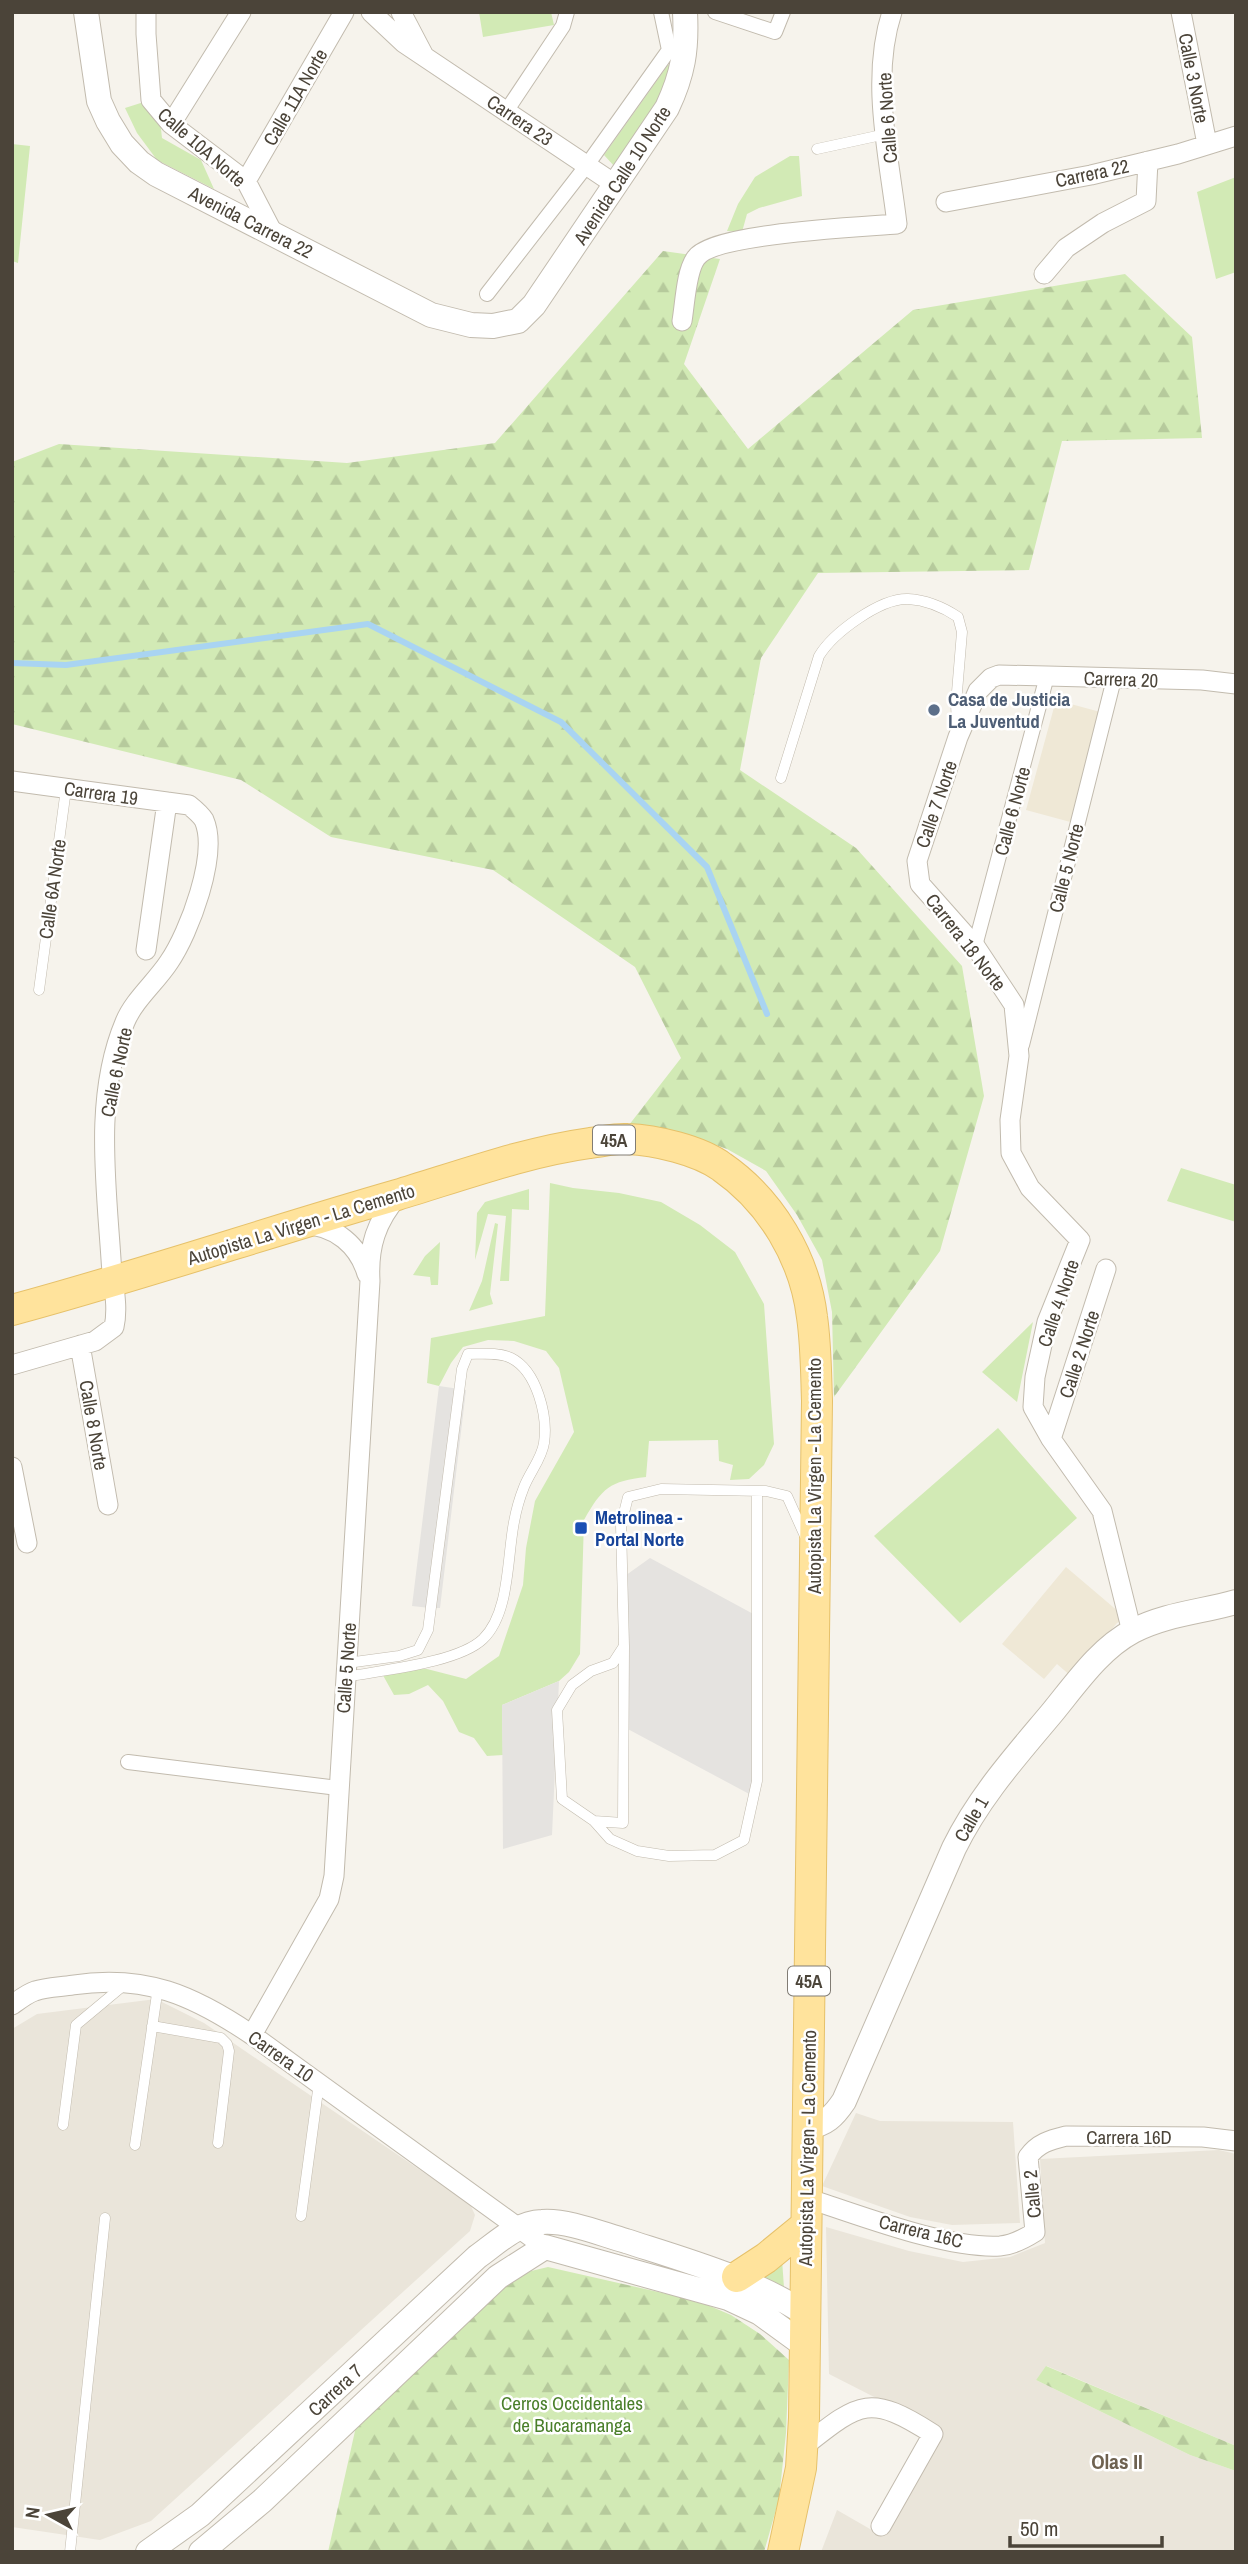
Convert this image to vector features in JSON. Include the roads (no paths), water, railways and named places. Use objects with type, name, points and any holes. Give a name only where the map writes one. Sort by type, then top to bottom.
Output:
[{"type":"main road","name":"Autopista La Virgen - La Cemento","points":[[12,1310],[113,1283],[292,1225],[566,1146],[626,1139],[677,1147],[721,1165],[751,1191],[779,1225],[800,1269],[812,1315],[817,1401],[803,2448],[798,2490],[783,2552]]},
{"type":"main road","points":[[732,2287],[766,2258],[806,2212]]},
{"type":"street","name":"Avenida Carrera 22","points":[[86,12],[99,101],[122,144],[139,162],[156,174],[431,315],[471,325],[493,326],[518,321]]},
{"type":"street","name":"Calle 10A Norte","points":[[146,12],[151,100],[171,124],[246,181],[274,235]]},
{"type":"street","points":[[171,124],[240,12]]},
{"type":"street","name":"Calle 11A Norte","points":[[246,181],[344,12]]},
{"type":"street","points":[[371,12],[404,43],[424,55]]},
{"type":"street","points":[[401,12],[424,55]]},
{"type":"street","points":[[507,110],[563,26],[566,12]]},
{"type":"street","points":[[487,294],[587,166],[669,50],[661,12]]},
{"type":"street","name":"Avenida Calle 10 Norte","points":[[518,321],[534,305],[667,108],[678,84],[685,56],[685,12]]},
{"type":"street","points":[[715,12],[775,32],[783,12]]},
{"type":"street","name":"Calle 6 Norte","points":[[682,321],[691,268],[696,256],[707,249],[742,238],[897,224],[886,134],[882,66],[892,12]]},
{"type":"street","name":"Calle 3 Norte","points":[[1181,12],[1207,144]]},
{"type":"street","name":"Carrera 23","points":[[424,55],[616,185]]},
{"type":"street","name":"Carrera 22","points":[[946,202],[1091,175],[1236,136]]},
{"type":"street","points":[[1044,274],[1066,248],[1103,223],[1146,201],[1147,161]]},
{"type":"street","name":"Carrera 20","points":[[958,737],[978,691],[991,678],[999,675],[1114,680],[1202,680],[1236,684]]},
{"type":"street","name":"Calle 6 Norte","points":[[975,946],[1047,676]]},
{"type":"street","name":"Calle 5 Norte","points":[[1019,1056],[1114,680]]},
{"type":"street","name":"Calle 7 Norte","points":[[918,871],[917,861],[958,737]]},
{"type":"street","name":"Carrera 19","points":[[12,781],[189,805]]},
{"type":"street","points":[[146,950],[167,802]]},
{"type":"street","name":"Calle 6 Norte","points":[[80,1345],[95,1341],[114,1327],[117,1314],[104,1116],[115,1055],[126,1020],[171,960],[188,924],[205,870],[208,843],[204,819],[189,805]]},
{"type":"street","name":"Carrera 18 Norte","points":[[918,871],[920,884],[975,946],[1014,1005],[1019,1056],[1010,1120],[1011,1153],[1030,1188],[1080,1240]]},
{"type":"street","name":"Calle 5 Norte","points":[[252,2035],[329,1899],[334,1876],[369,1262],[371,1243],[387,1208],[400,1194]]},
{"type":"street","name":"Calle 5 Norte","points":[[292,1225],[313,1225],[334,1231],[351,1244],[363,1261],[370,1281]]},
{"type":"street","name":"Calle 4 Norte","points":[[1051,1439],[1033,1407],[1035,1377],[1047,1322],[1080,1240]]},
{"type":"street","name":"Calle 2 Norte","points":[[1051,1439],[1106,1269]]},
{"type":"street","points":[[12,1365],[80,1345]]},
{"type":"street","name":"Calle 8 Norte","points":[[80,1345],[108,1505]]},
{"type":"street","points":[[1051,1439],[1102,1511],[1132,1632]]},
{"type":"street","points":[[12,1467],[27,1543]]},
{"type":"street","name":"Calle 1","points":[[807,2127],[822,2124],[844,2101],[954,1848],[974,1810],[1089,1668],[1116,1642],[1132,1632],[1179,1614],[1236,1602]]},
{"type":"street","points":[[128,1762],[338,1788]]},
{"type":"street","name":"Carrera 10","points":[[12,2005],[35,1991],[92,1982],[127,1982],[158,1987],[212,2009],[252,2035],[520,2226],[545,2247],[778,2296],[805,2312]]},
{"type":"street","name":"Carrera 16D","points":[[1028,2157],[1035,2148],[1047,2141],[1066,2136],[1203,2137],[1236,2141]]},
{"type":"street","name":"Calle 2","points":[[1028,2157],[1035,2232]]},
{"type":"street","name":"Carrera 16C","points":[[806,2212],[962,2244],[1001,2246],[1018,2242],[1035,2232]]},
{"type":"street","name":"Carrera 10","points":[[520,2226],[543,2221],[584,2228],[732,2287],[761,2314],[804,2346]]},
{"type":"street","name":"Carrera 7","points":[[148,2552],[200,2515],[477,2257],[520,2226]]},
{"type":"street","name":"Carrera 7","points":[[201,2552],[262,2501],[498,2277],[545,2247]]},
{"type":"street","points":[[803,2448],[853,2411],[871,2407],[890,2409],[933,2434],[881,2526]]},
{"type":"lane","points":[[817,149],[886,134]]},
{"type":"lane","points":[[781,778],[819,656],[826,644],[858,619],[888,602],[906,599],[935,605],[958,617],[962,632],[956,704],[958,737]]},
{"type":"lane","name":"Calle 6A Norte","points":[[39,990],[66,789]]},
{"type":"lane","points":[[468,1354],[510,1357],[527,1372],[537,1393],[544,1419],[544,1445],[524,1488],[514,1522],[504,1595],[494,1627],[482,1641],[449,1657],[346,1670],[418,1650],[428,1630],[462,1369],[468,1354]]},
{"type":"lane","points":[[594,1821],[623,1823],[624,1646],[621,1525],[628,1497],[661,1489],[757,1491],[787,1496],[815,1562]]},
{"type":"lane","points":[[624,1646],[613,1663],[591,1671],[572,1685],[556,1710],[562,1799],[594,1821],[610,1839],[637,1851],[668,1857],[715,1855],[744,1840],[757,1781],[757,1491]]},
{"type":"lane","points":[[63,2125],[76,2025],[127,1982]]},
{"type":"lane","points":[[135,2145],[158,1987]]},
{"type":"lane","points":[[152,2026],[221,2038],[227,2044],[229,2051],[218,2143]]},
{"type":"lane","points":[[300,2217],[319,2082]]},
{"type":"lane","points":[[70,2552],[105,2218]]},
{"type":"waterway","points":[[12,663],[66,665],[368,624],[561,722],[707,867],[767,1014]]},
{"type":"place","name":"Casa de Justicia La Juventud","points":[[934,710]]},
{"type":"place","name":"Metrolinea - Portal Norte","points":[[581,1528]]},
{"type":"district","name":"Olas II","points":[[1117,2461]]},
{"type":"park label","name":"Cerros Occidentales de Bucaramanga","points":[[572,2414]]}]
